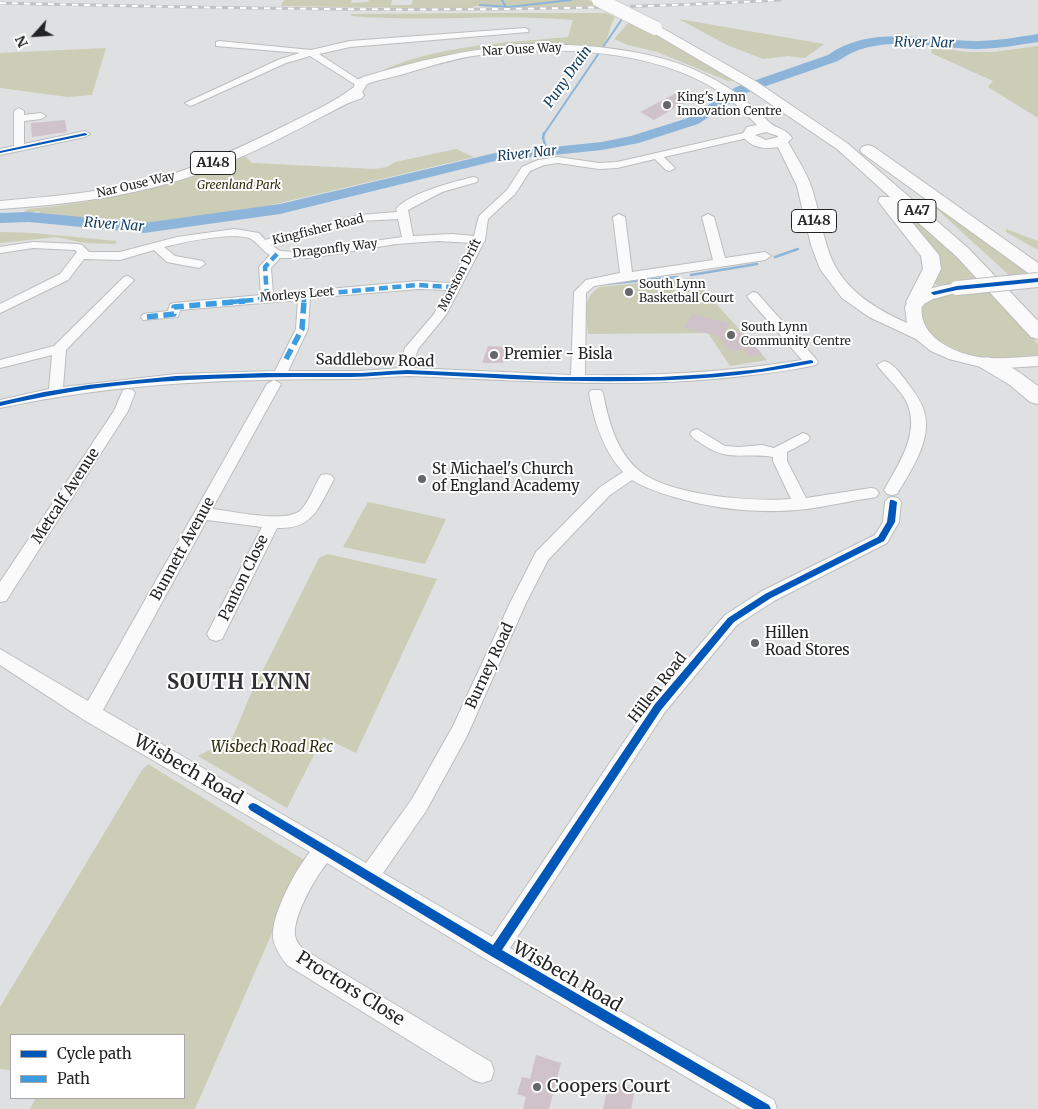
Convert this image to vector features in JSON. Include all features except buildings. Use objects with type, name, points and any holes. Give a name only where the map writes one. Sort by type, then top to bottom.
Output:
[{"type":"highway","name":"A47","points":[[599,0],[659,27]]},
{"type":"highway","name":"A47","points":[[610,0],[736,71],[846,140],[911,194],[974,251],[1038,316]]},
{"type":"highway","name":"A47","points":[[782,100],[830,125],[912,180],[1021,261],[1038,271]]},
{"type":"highway","name":"A47","points":[[782,100],[867,179],[930,255],[932,269],[914,303]]},
{"type":"highway","name":"A47","points":[[782,100],[842,146],[962,252],[1038,333]]},
{"type":"highway","points":[[987,363],[1017,380],[1038,397]]},
{"type":"main road","name":"Nar Ouse Way","points":[[0,205],[106,193],[177,176],[242,152],[346,99],[363,88],[361,82],[374,78],[391,80],[445,58],[493,50],[537,48],[584,49],[620,54],[666,64],[700,76],[717,85],[744,105],[767,128],[783,134],[785,138],[782,142]]},
{"type":"main road","points":[[752,136],[754,115]]},
{"type":"main road","points":[[752,136],[767,128]]},
{"type":"main road","points":[[752,136],[768,144],[782,142]]},
{"type":"main road","name":"A148","points":[[782,142],[791,164],[803,183],[821,253],[843,291],[862,306],[956,355],[987,363],[1030,362]]},
{"type":"main road","name":"A148","points":[[768,144],[791,164]]},
{"type":"main road","points":[[835,279],[876,304],[895,308],[914,303],[934,293],[957,288],[1038,280]]},
{"type":"main road","points":[[914,303],[915,322],[920,335]]},
{"type":"street","points":[[190,103],[283,62],[350,44],[525,30]]},
{"type":"street","points":[[220,44],[302,51],[313,55],[349,76],[363,88]]},
{"type":"street","points":[[349,76],[374,78]]},
{"type":"street","points":[[19,149],[19,115],[42,116]]},
{"type":"street","points":[[0,152],[85,134]]},
{"type":"street","name":"Morston Drift","points":[[405,372],[407,359],[412,348],[440,315],[479,240],[482,231],[481,221],[511,192],[523,173],[531,166],[542,162],[558,160],[611,166],[752,136]]},
{"type":"street","points":[[657,156],[670,168]]},
{"type":"street","points":[[408,241],[402,210],[410,203],[438,190],[473,180]]},
{"type":"street","name":"Kingfisher Road","points":[[263,244],[292,235],[322,231],[333,224],[360,218],[403,215]]},
{"type":"street","points":[[620,217],[626,275]]},
{"type":"street","points":[[708,217],[720,263]]},
{"type":"street","name":"Dragonfly Way","points":[[81,255],[120,256],[177,240],[242,232],[255,235],[266,249],[278,254],[290,255],[408,241],[459,237],[479,240]]},
{"type":"street","points":[[0,250],[33,245],[78,247],[82,250],[81,255],[64,277],[0,309]]},
{"type":"street","points":[[156,246],[171,260],[199,264]]},
{"type":"street","points":[[267,298],[265,267],[278,254]]},
{"type":"street","points":[[578,380],[580,292],[590,283],[626,275],[765,256]]},
{"type":"street","points":[[0,364],[59,349],[128,280]]},
{"type":"street","name":"Morleys Leet","points":[[147,317],[174,314],[174,307],[418,285],[454,287]]},
{"type":"street","points":[[118,290],[135,293]]},
{"type":"street","name":"Bunnett Avenue","points":[[91,714],[277,379],[302,329],[304,295]]},
{"type":"street","name":"Saddlebow Road","points":[[0,404],[56,391],[128,381],[277,379],[405,372],[442,376],[578,380],[698,378],[739,374],[812,362],[753,296]]},
{"type":"street","points":[[56,391],[59,349]]},
{"type":"street","name":"Hillen Road","points":[[495,952],[658,707],[731,620],[768,596],[881,539],[890,522],[892,496],[914,450],[920,428],[913,398],[892,369]]},
{"type":"street","name":"Metcalf Avenue","points":[[0,596],[121,410],[128,393]]},
{"type":"street","points":[[596,393],[601,420],[621,460],[632,473],[656,486],[686,496],[729,504],[774,506],[802,504],[871,493],[874,498],[881,502],[892,496]]},
{"type":"street","points":[[697,434],[721,450],[739,452],[762,450],[780,454]]},
{"type":"street","points":[[802,504],[780,461],[780,450],[803,438]]},
{"type":"street","name":"Burney Road","points":[[369,876],[419,805],[460,730],[518,602],[542,556],[605,491],[632,473]]},
{"type":"street","name":"Panton Close","points":[[203,514],[272,522],[298,519],[306,514],[326,479]]},
{"type":"street","name":"Panton Close","points":[[216,634],[272,522]]},
{"type":"street","name":"Wisbech Road","points":[[0,656],[91,714],[765,1109]]},
{"type":"street","name":"Proctors Close","points":[[325,850],[305,875],[290,911],[284,927],[284,938],[287,946],[295,957],[482,1070]]},
{"type":"green space","points":[[284,0],[352,0],[351,3],[368,2],[369,0],[392,0],[391,5],[411,5],[413,0],[588,0],[602,6],[523,8],[475,6],[470,9],[281,6]]},
{"type":"green space","points":[[606,13],[615,17],[602,47],[538,44],[462,52],[377,73],[422,56],[446,51],[568,37],[573,20],[546,18],[380,18],[352,16],[350,14]]},
{"type":"green space","points":[[679,19],[824,44],[805,58],[788,56],[763,59],[727,45]]},
{"type":"green space","points":[[631,20],[705,62],[734,81],[728,81],[657,52],[628,45],[614,39]]},
{"type":"green space","points":[[1038,46],[1038,118],[988,87],[993,81],[931,53],[933,47],[966,52],[993,52]]},
{"type":"green space","points":[[106,48],[92,95],[68,97],[0,88],[0,53]]},
{"type":"green space","name":"Greenland Park","points":[[456,149],[474,157],[250,210],[154,224],[41,216],[39,211],[27,213],[24,211],[139,191],[193,176],[245,156],[252,163],[374,169],[387,167],[395,162]]},
{"type":"green space","points":[[916,190],[1032,273],[1011,277]]},
{"type":"green space","points":[[890,197],[928,228],[981,280],[937,285],[934,283],[938,271]]},
{"type":"green space","points":[[1006,229],[1038,241],[1038,250],[1006,232]]},
{"type":"green space","points":[[0,232],[33,233],[117,241],[115,244],[85,243],[56,237],[0,243]]},
{"type":"green space","points":[[693,278],[767,360],[730,366],[708,333],[588,334],[586,308],[590,296],[600,287]]},
{"type":"green space","points":[[989,289],[1038,344],[1038,356],[997,359],[973,356],[942,342],[924,326],[921,317],[923,308],[932,299],[952,292]]},
{"type":"green space","points":[[368,502],[446,519],[425,564],[343,547]]},
{"type":"green space","name":"Wisbech Road Rec","points":[[328,554],[437,579],[356,753],[323,737],[287,808],[198,756],[224,743],[230,744],[249,698],[319,558]]},
{"type":"green space","points":[[148,764],[304,860],[195,1109],[30,1109],[35,1099],[185,1099],[185,1034],[10,1034],[10,1070],[0,1069],[0,1007],[142,770]]},
{"type":"waterway","points":[[502,0],[506,7]]},
{"type":"waterway","points":[[506,7],[571,0]]},
{"type":"waterway","points":[[480,5],[506,7]]},
{"type":"waterway","name":"Puny Drain","points":[[544,134],[622,19]]},
{"type":"waterway","name":"River Nar","points":[[0,218],[29,217],[144,228],[280,209],[495,157],[602,146],[634,140],[693,121],[741,90],[833,58],[846,49],[862,43],[901,40],[985,45],[1038,38]]},
{"type":"waterway","name":"Puny Drain","points":[[544,133],[543,138],[547,151]]},
{"type":"waterway","points":[[775,257],[798,249]]},
{"type":"waterway","points":[[691,275],[757,264]]},
{"type":"waterway","points":[[604,284],[677,277]]},
{"type":"railway","points":[[0,3],[292,9],[488,9],[585,8],[780,0]]},
{"type":"marked path","points":[[267,298],[265,267],[277,254]]},
{"type":"marked path","points":[[147,317],[174,314],[174,307],[418,285],[450,287]]},
{"type":"marked path","points":[[286,359],[302,329],[304,295]]},
{"type":"cycle path","points":[[0,152],[85,134]]},
{"type":"cycle path","points":[[934,293],[957,288],[1038,280]]},
{"type":"cycle path","points":[[0,404],[88,387],[176,378],[265,375],[361,375],[407,372],[559,379],[660,379],[710,376],[811,362]]},
{"type":"cycle path","points":[[495,952],[658,707],[731,620],[768,596],[881,539],[891,522],[893,502]]},
{"type":"cycle path","points":[[253,807],[495,952],[765,1109]]},
{"type":"place","name":"King's Lynn Innovation Centre","points":[[667,105]]},
{"type":"place","name":"South Lynn Basketball Court","points":[[629,292]]},
{"type":"place","name":"South Lynn Community Centre","points":[[731,335]]},
{"type":"place","name":"Premier - Bisla","points":[[494,355]]},
{"type":"place","name":"St Michael's Church of England Academy","points":[[422,479]]},
{"type":"place","name":"Hillen Road Stores","points":[[755,643]]},
{"type":"place","name":"Coopers Court","points":[[537,1087]]},
{"type":"district","name":"SOUTH LYNN","points":[[239,683]]}]
